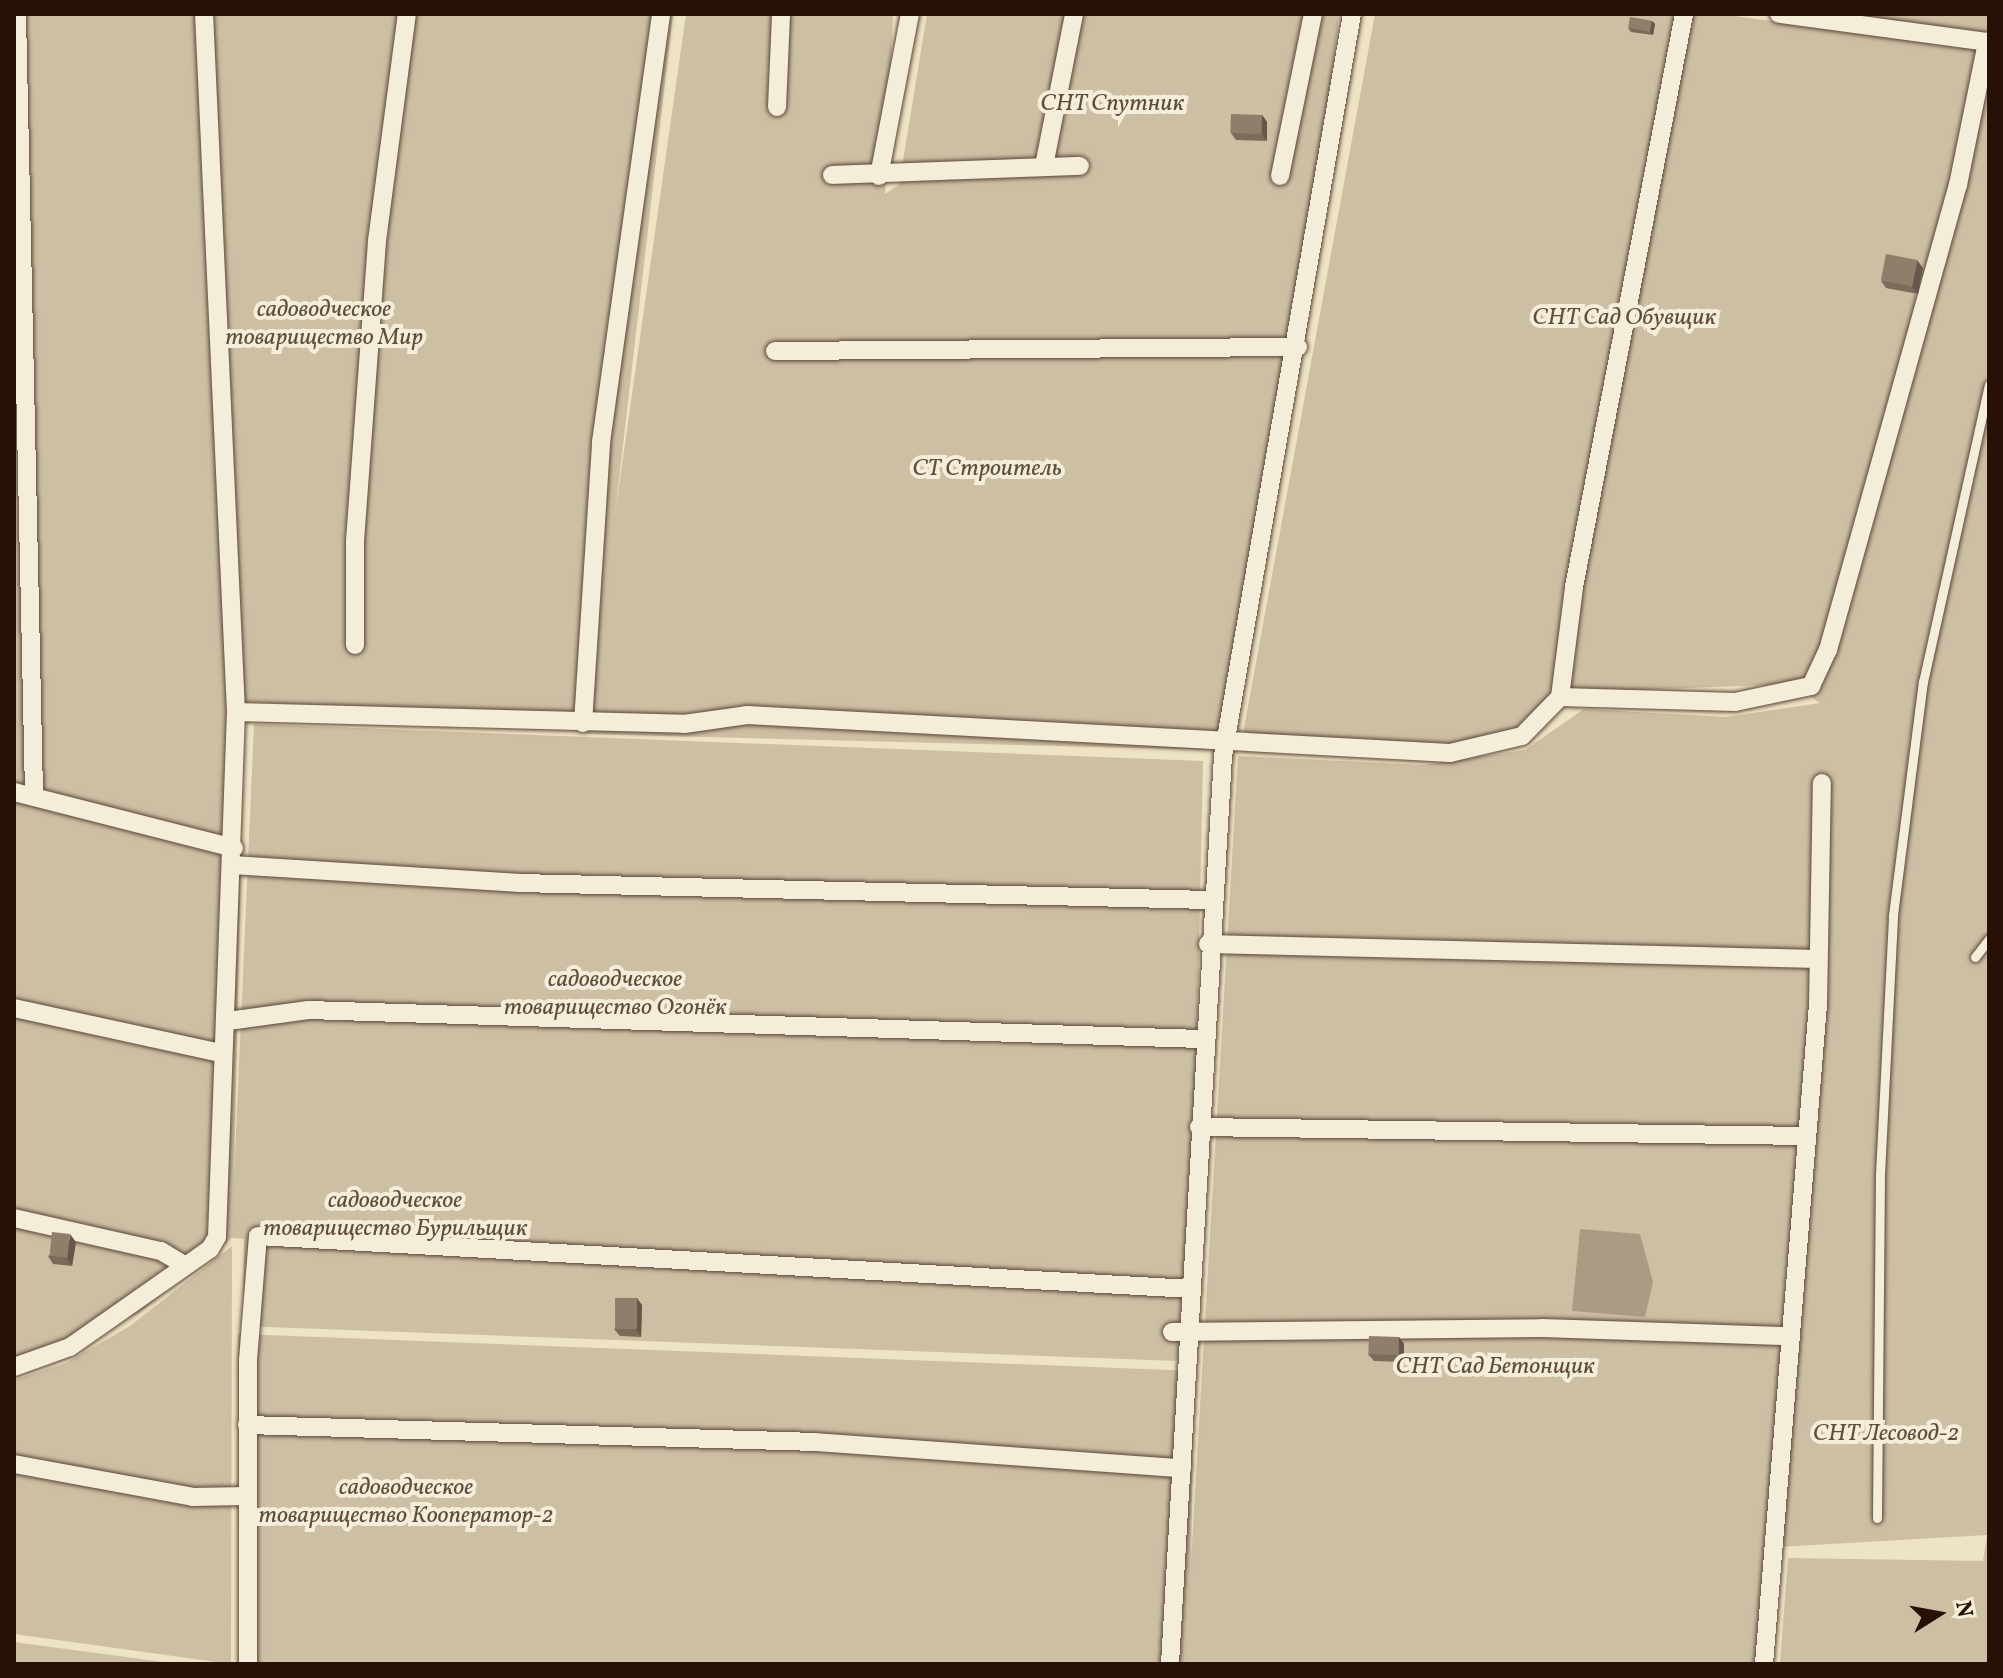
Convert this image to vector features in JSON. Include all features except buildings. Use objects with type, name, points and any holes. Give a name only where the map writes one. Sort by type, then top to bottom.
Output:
[{"type":"street","points":[[17,14],[34,796]]},
{"type":"street","points":[[14,1367],[70,1347],[154,1291],[181,1263],[210,1249],[217,1237],[221,1053],[228,1021],[234,857],[236,712],[204,14]]},
{"type":"street","points":[[355,645],[355,541],[377,241],[407,14]]},
{"type":"street","points":[[583,723],[601,442],[661,14]]},
{"type":"street","points":[[777,107],[781,14]]},
{"type":"street","points":[[879,176],[910,14]]},
{"type":"street","points":[[1044,166],[1074,14]]},
{"type":"street","points":[[1280,176],[1313,14]]},
{"type":"street","points":[[1170,1664],[1182,1468],[1180,1332],[1191,1289],[1210,900],[1225,743],[1298,347],[1352,14]]},
{"type":"street","points":[[236,712],[583,723],[747,715],[1450,753],[1522,736],[1560,697],[1577,572],[1684,14]]},
{"type":"street","points":[[1560,697],[1735,702],[1811,686],[1828,650],[1958,185],[1987,42],[1779,14]]},
{"type":"street","points":[[832,175],[879,176],[1080,166]]},
{"type":"street","points":[[775,351],[1298,347]]},
{"type":"street","points":[[1764,1664],[1818,959],[1822,783]]},
{"type":"street","points":[[14,792],[234,857],[519,883],[1210,900]]},
{"type":"street","points":[[1208,944],[1818,959]]},
{"type":"street","points":[[14,1008],[221,1053]]},
{"type":"street","points":[[228,1021],[308,1010],[1203,1039]]},
{"type":"street","points":[[1199,1127],[1806,1136]]},
{"type":"street","points":[[14,1218],[161,1251],[181,1263]]},
{"type":"street","points":[[248,1664],[245,1496],[258,1236],[1191,1289]]},
{"type":"street","points":[[1180,1332],[1542,1328],[1789,1336]]},
{"type":"street","points":[[247,1425],[815,1442],[1182,1468]]},
{"type":"street","points":[[14,1464],[193,1497],[245,1496]]},
{"type":"lane","points":[[1877,1518],[1880,1174],[1893,915],[1923,682],[1989,385]]},
{"type":"lane","points":[[1975,957],[1989,939]]},
{"type":"green space","points":[[14,14],[673,14],[615,514],[686,14],[893,14],[885,194],[899,185],[927,14],[1339,14],[1318,195],[1218,750],[585,734],[587,717],[247,702],[228,850],[241,854],[234,1179],[254,724],[1203,761],[1192,1274],[1182,1274],[1178,1361],[243,1326],[244,1239],[232,1238],[138,1314],[14,1364]]},
{"type":"green space","points":[[1375,14],[1720,14],[1980,50],[1989,46],[1989,1664],[1780,1664],[1788,1558],[1983,1561],[1987,1535],[1778,1547],[1772,1664],[239,1664],[238,1334],[1194,1371],[1191,1562],[1238,756],[1424,765],[1525,750],[1584,709],[1726,717],[1820,703],[1794,684],[1551,693],[1521,729],[1462,747],[1242,739]]},
{"type":"green space","points":[[1837,14],[1989,14],[1989,35]]},
{"type":"green space","points":[[232,1246],[231,1664],[14,1634],[14,1380],[66,1363],[130,1326]]},
{"type":"green space","points":[[14,1642],[178,1664],[14,1664]]},
{"type":"shaded area","points":[[1580,1229],[1640,1234],[1653,1282],[1645,1317],[1572,1311]]},
{"type":"park label","name":"СНТ Спутник","points":[[1112,105]]},
{"type":"park label","name":"СНТ Сад Обувщик","points":[[1624,319]]},
{"type":"park label","name":"садоводческое товарищество Мир","points":[[324,325]]},
{"type":"park label","name":"СТ Строитель","points":[[987,470]]},
{"type":"park label","name":"садоводческое товарищество Огонёк","points":[[615,995]]},
{"type":"park label","name":"садоводческое товарищество Бурильщик","points":[[395,1216]]},
{"type":"park label","name":"СНТ Сад Бетонщик","points":[[1495,1368]]},
{"type":"park label","name":"СНТ Лесовод-2","points":[[1886,1435]]},
{"type":"park label","name":"садоводческое товарищество Кооператор-2","points":[[406,1503]]}]
